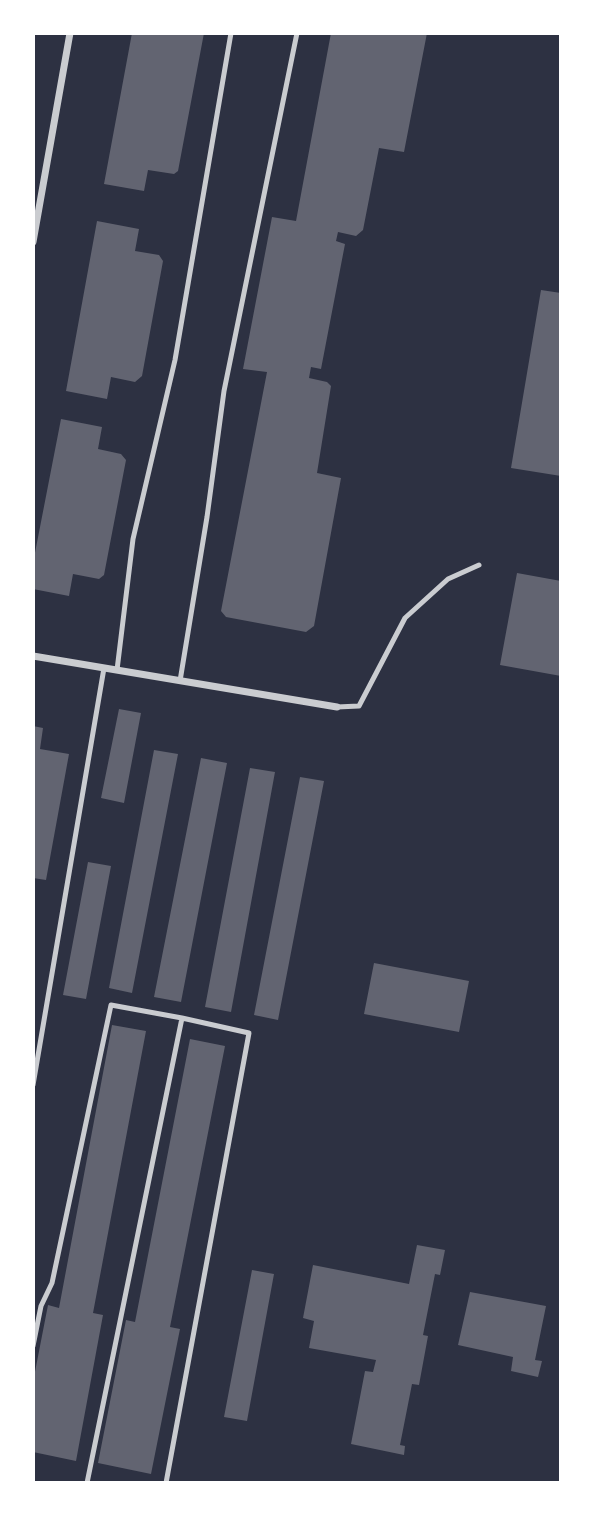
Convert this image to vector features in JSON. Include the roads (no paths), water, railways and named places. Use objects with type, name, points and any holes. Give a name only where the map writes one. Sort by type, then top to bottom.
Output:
[{"type":"street","points":[[33,242],[70,33]]},
{"type":"street","points":[[33,656],[337,707]]},
{"type":"lane","points":[[117,670],[133,539],[175,360],[231,33]]},
{"type":"lane","points":[[180,681],[224,391],[297,33]]},
{"type":"lane","points":[[337,707],[359,706],[405,618],[448,579],[479,565]]},
{"type":"lane","points":[[33,1085],[104,668]]},
{"type":"lane","points":[[33,1346],[41,1306],[52,1283],[111,1005],[249,1033],[166,1483]]},
{"type":"lane","points":[[87,1483],[182,1018]]}]
